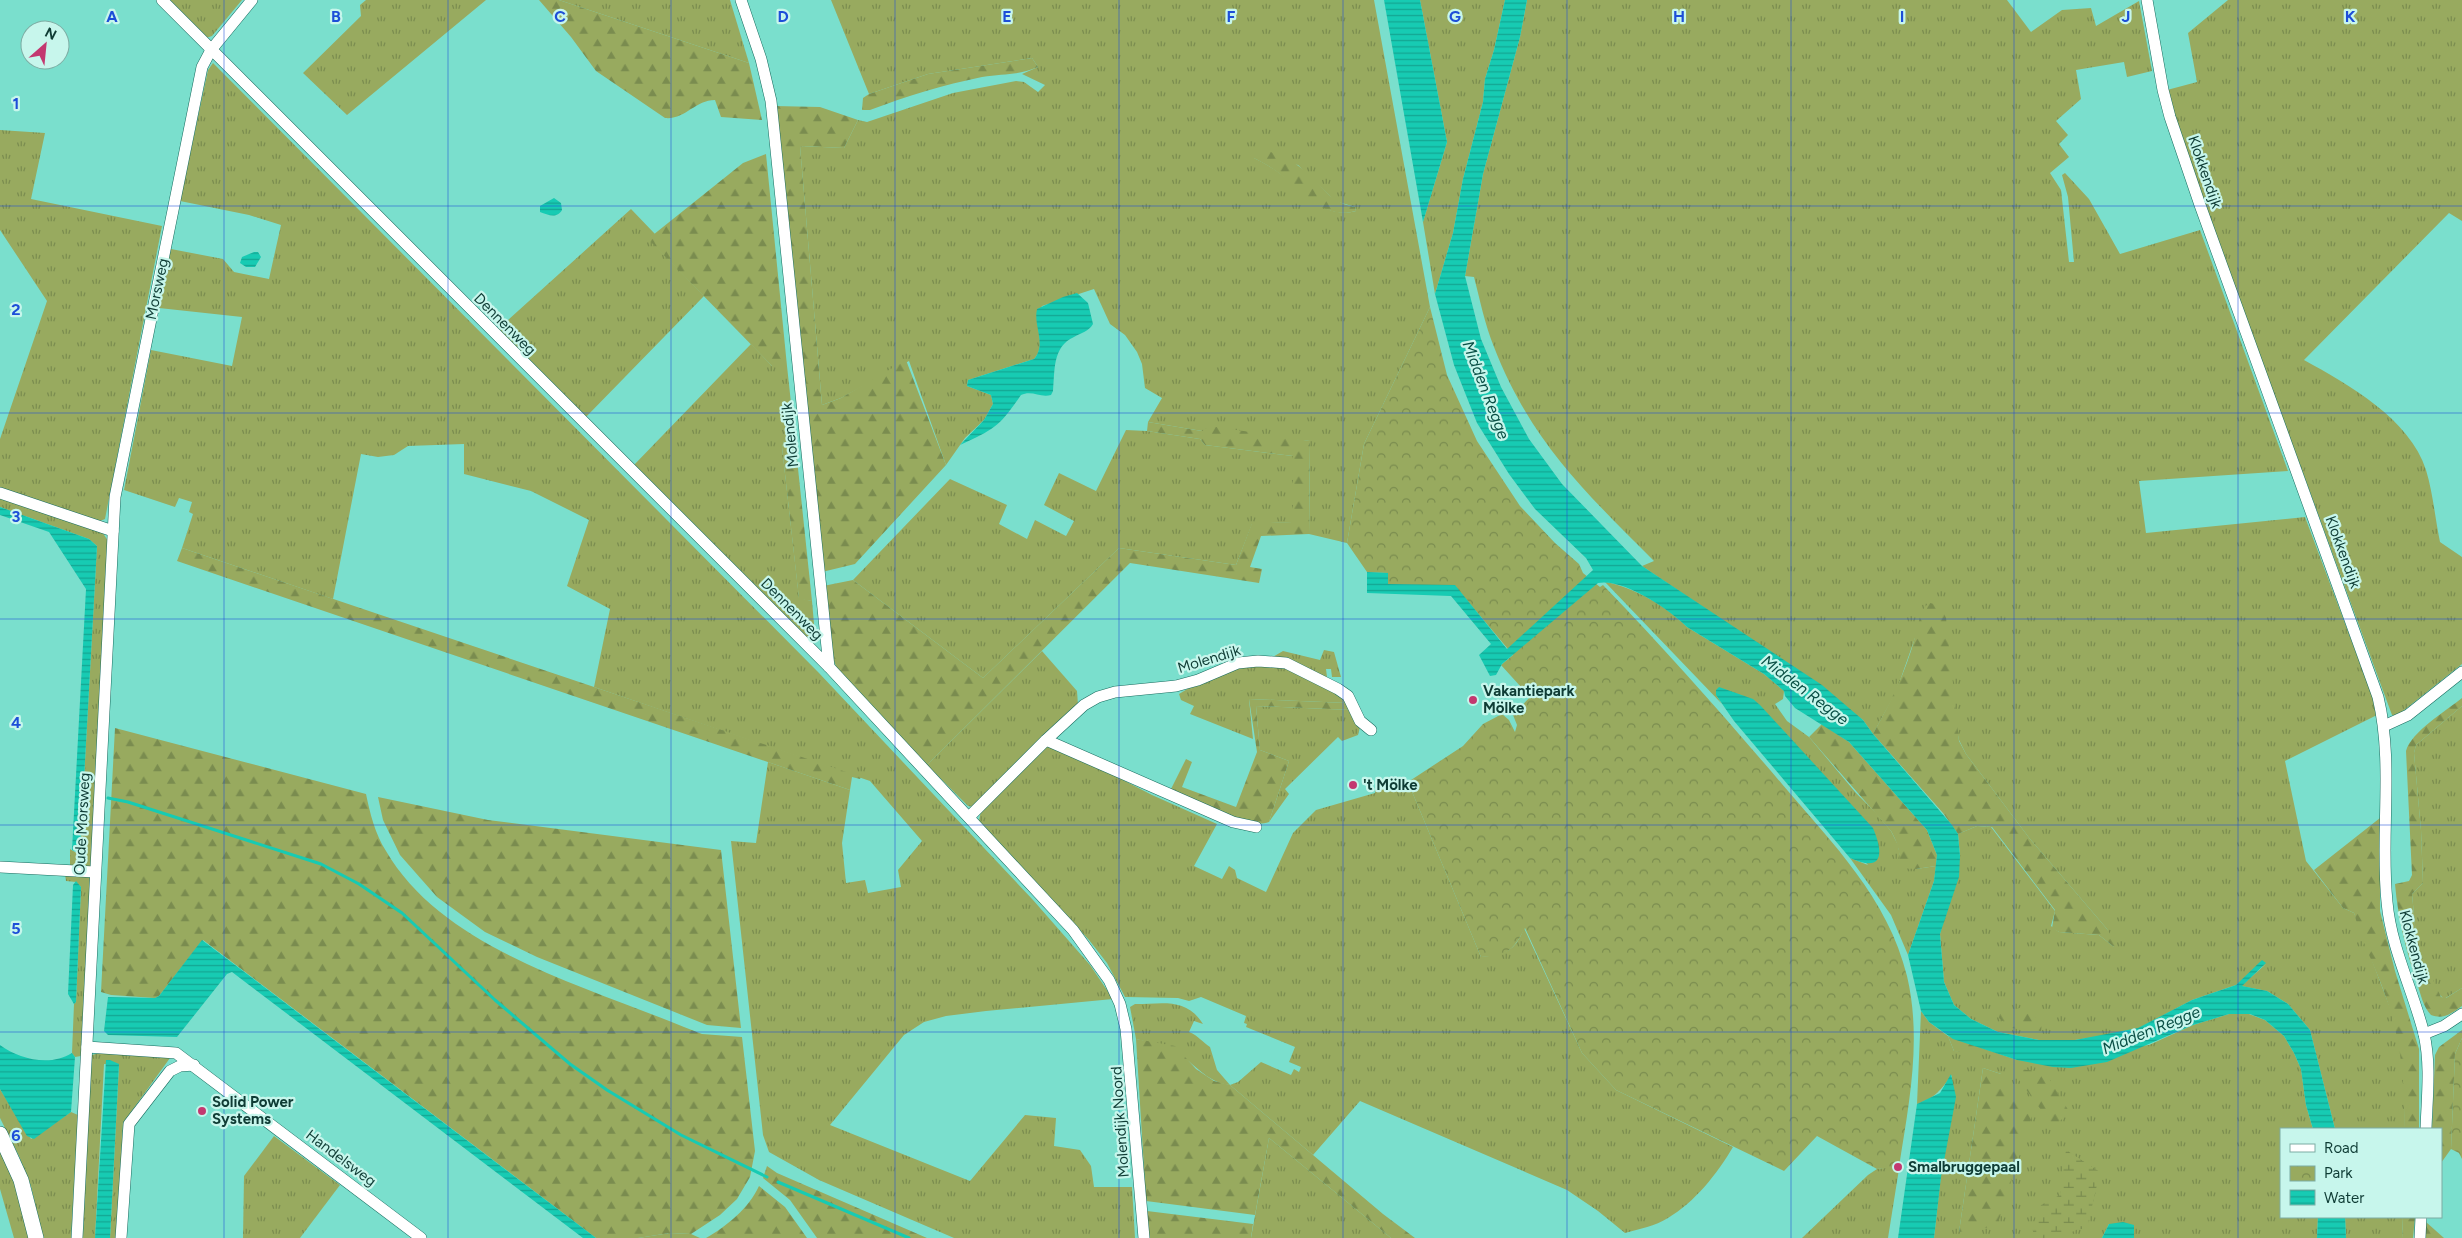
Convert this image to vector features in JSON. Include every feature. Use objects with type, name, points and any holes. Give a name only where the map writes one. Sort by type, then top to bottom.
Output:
[{"type":"main road","points":[[0,1134],[21,1180],[36,1238]]},
{"type":"street","name":"Dennenweg","points":[[162,0],[830,667]]},
{"type":"street","name":"Morsweg","points":[[113,531],[115,497],[132,408],[202,67],[211,50],[252,0]]},
{"type":"street","name":"Molendijk","points":[[741,0],[760,58],[771,101],[830,667]]},
{"type":"street","name":"Klokkendijk","points":[[2148,0],[2163,90],[2170,117],[2371,672],[2384,726],[2385,867],[2388,912],[2393,938],[2424,1034],[2428,1074],[2426,1128]]},
{"type":"street","points":[[0,493],[113,531]]},
{"type":"street","name":"Oude Morsweg","points":[[77,1238],[113,531]]},
{"type":"street","name":"Molendijk","points":[[969,817],[1084,705],[1098,697],[1115,692],[1176,686],[1198,680],[1238,663],[1258,661],[1286,663],[1344,692],[1360,721],[1370,730]]},
{"type":"street","points":[[830,667],[969,817]]},
{"type":"street","points":[[2384,726],[2408,715],[2462,672]]},
{"type":"street","points":[[1046,740],[1234,822],[1256,827]]},
{"type":"street","name":"Molendijk Noord","points":[[969,817],[1073,930],[1109,980],[1120,1004],[1130,1055],[1144,1238]]},
{"type":"street","points":[[0,867],[95,872]]},
{"type":"street","points":[[2424,1034],[2444,1026],[2462,1014]]},
{"type":"street","name":"Handelsweg","points":[[88,1047],[176,1052],[421,1238]]},
{"type":"street","points":[[121,1238],[129,1124],[166,1074],[174,1068],[194,1065]]},
{"type":"street","points":[[2420,1238],[2421,1218]]},
{"type":"green space","points":[[168,0],[242,0],[212,36],[206,38]]},
{"type":"green space","points":[[366,0],[486,0],[347,115],[303,73],[361,16],[360,5]]},
{"type":"green space","points":[[539,0],[559,0],[749,63],[762,120],[721,117],[715,100],[702,103],[678,116],[665,118],[596,71],[571,37]]},
{"type":"green space","points":[[559,0],[730,0],[749,63]]},
{"type":"green space","points":[[831,0],[1374,0],[1430,307],[1364,444],[1347,543],[1309,534],[1310,441],[1202,431],[1148,422],[1162,398],[1145,388],[1142,364],[1137,352],[1125,335],[1110,324],[1094,289],[1042,306],[1038,320],[1040,346],[1034,359],[968,380],[967,386],[991,395],[993,404],[984,420],[965,438],[946,465],[909,361],[841,398],[822,405],[800,146],[844,148],[858,120],[867,122],[953,93],[1016,81],[1024,82],[1038,92],[1045,85],[1022,74],[1038,67],[1032,58],[928,74],[869,94]],"holes":[[[1254,158],[1298,165],[1335,201],[1355,207],[1356,211],[1344,213],[1323,207],[1278,172]]]},
{"type":"green space","points":[[1420,0],[1505,0],[1494,50],[1485,79],[1483,102],[1463,179],[1453,233],[1435,294],[1423,222],[1447,142]]},
{"type":"green space","points":[[1527,0],[2007,0],[2031,32],[2062,10],[2091,8],[2096,26],[2139,1],[2152,71],[2127,77],[2124,62],[2076,70],[2081,99],[2056,121],[2068,135],[2059,144],[2069,157],[2050,173],[2061,190],[2069,262],[2074,262],[2068,197],[2062,175],[2065,173],[2089,199],[2120,254],[2200,230],[2288,471],[2139,481],[2146,533],[2305,517],[2379,714],[2285,761],[2306,861],[2343,908],[2354,913],[2392,1013],[2402,1054],[2405,1091],[2404,1128],[2335,1128],[2310,1030],[2288,1004],[2267,991],[2241,986],[2266,964],[2236,985],[2192,1000],[2139,1028],[2121,1033],[2075,1040],[2039,1040],[1998,1032],[1971,1019],[1954,1005],[1944,982],[1940,934],[1960,856],[1958,834],[1977,826],[1991,827],[2055,911],[2051,926],[2059,932],[2099,935],[2114,947],[2107,929],[2030,839],[1966,754],[1959,740],[1956,725],[1915,638],[1896,692],[1873,734],[1863,720],[1774,655],[1642,566],[1654,561],[1605,512],[1562,463],[1524,410],[1508,380],[1491,339],[1474,277],[1465,276],[1483,174],[1520,37]]},
{"type":"green space","points":[[2228,0],[2462,0],[2462,221],[2449,213],[2304,360],[2339,380],[2376,405],[2406,435],[2418,452],[2426,470],[2440,542],[2462,557],[2462,664],[2398,715],[2392,715],[2196,182],[2167,90],[2197,82],[2188,33]]},
{"type":"green space","points":[[1032,58],[1038,67],[1030,70],[968,80],[925,91],[870,110],[862,110],[863,98],[869,94],[928,74]]},
{"type":"green space","points":[[213,63],[819,673],[1033,900],[1090,965],[1113,999],[986,1011],[946,1016],[924,1022],[904,1035],[830,1125],[970,1181],[1025,1115],[1056,1118],[1054,1146],[1080,1150],[1091,1166],[1094,1187],[1132,1187],[1135,1238],[954,1238],[819,1180],[769,1152],[763,1135],[731,841],[756,843],[768,762],[850,790],[842,843],[846,883],[865,880],[868,893],[901,887],[898,870],[922,841],[870,781],[594,687],[610,609],[567,586],[589,520],[531,491],[464,474],[464,444],[408,446],[394,455],[378,457],[361,454],[333,599],[182,548],[193,514],[189,512],[192,502],[179,498],[175,507],[124,490],[151,350],[232,366],[242,317],[159,308],[171,249],[223,259],[234,272],[269,279],[281,225],[249,215],[180,201],[208,70]]},
{"type":"green space","points":[[774,106],[820,107],[858,120],[844,148],[800,146],[822,405],[841,398],[906,360],[946,465],[855,564],[822,572]]},
{"type":"green space","points":[[0,130],[45,133],[31,199],[162,226],[105,519],[100,521],[0,488],[0,439],[47,301],[0,230]]},
{"type":"green space","points":[[1254,148],[1277,154],[1291,161],[1311,176],[1330,196],[1355,207],[1356,211],[1334,212],[1315,203],[1277,172],[1254,158],[1252,154]]},
{"type":"green space","points":[[766,154],[787,366],[772,366],[648,239],[743,163]]},
{"type":"green space","points":[[631,209],[655,234],[649,239],[704,296],[585,418],[497,330]]},
{"type":"green space","points":[[1430,307],[1447,375],[1477,441],[1520,506],[1555,543],[1579,564],[1583,573],[1600,587],[1603,585],[1716,708],[1839,850],[1872,897],[1886,921],[1898,948],[1907,976],[1913,1024],[1914,1048],[1910,1095],[1899,1167],[1877,1169],[1817,1136],[1784,1171],[1616,1090],[1582,1053],[1525,928],[1517,942],[1508,951],[1497,955],[1481,957],[1408,782],[1463,746],[1483,724],[1502,714],[1509,720],[1515,732],[1517,725],[1513,715],[1530,697],[1501,665],[1513,655],[1455,586],[1388,584],[1388,573],[1367,572],[1347,543],[1364,444]]},
{"type":"green space","points":[[751,344],[772,366],[787,366],[795,440],[784,441],[782,447],[799,598],[812,601],[815,635],[812,646],[633,466]]},
{"type":"green space","points":[[1148,422],[1202,431],[1210,426],[1310,441],[1309,534],[1261,536],[1250,567],[1262,569],[1259,583],[1130,563],[927,765],[839,674],[834,661],[823,586],[853,580],[983,678],[1119,548],[1236,565],[1252,523],[1293,522],[1293,456],[1205,445],[1200,439],[1147,431]]},
{"type":"green space","points":[[1126,430],[1147,431],[1200,439],[1205,445],[1293,456],[1293,522],[1252,524],[1236,565],[1119,548],[983,678],[853,580],[950,479],[1007,505],[999,524],[1027,539],[1035,520],[1066,536],[1074,521],[1044,505],[1059,473],[1096,491]]},
{"type":"green space","points":[[795,440],[812,601],[799,599],[782,447],[784,441]]},
{"type":"green space","points":[[0,496],[101,530],[108,541],[92,866],[70,868],[70,849],[75,852],[80,851],[97,546],[89,539],[0,507]]},
{"type":"green space","points":[[182,548],[861,777],[860,779],[852,777],[850,790],[177,561]]},
{"type":"green space","points":[[1605,582],[1627,588],[1649,598],[1679,619],[1687,627],[1764,674],[1784,691],[1783,699],[1775,704],[1787,721],[1809,737],[1891,831],[1898,845],[1900,856],[1916,869],[1936,866],[1934,881],[1908,955],[1891,915],[1850,858],[1868,865],[1716,695],[1722,704]]},
{"type":"green space","points":[[1930,603],[1940,608],[1946,618],[1959,741],[1966,754],[2030,839],[2107,929],[2116,944],[2114,947],[2099,935],[2059,932],[2052,928],[2055,910],[1992,827],[1977,826],[1958,834],[1943,813],[1873,734],[1902,675],[1921,613],[1926,605]]},
{"type":"green space","points":[[1324,650],[1334,652],[1341,677],[1332,677],[1331,669],[1326,669],[1327,677],[1271,658],[1283,651],[1320,660]]},
{"type":"green space","points":[[1042,651],[1077,691],[1078,705],[973,807],[968,806],[927,765]]},
{"type":"green space","points":[[1245,666],[1286,667],[1336,690],[1347,703],[1249,699],[1253,739],[1190,714],[1194,706],[1181,700],[1179,694],[1199,682]]},
{"type":"green space","points":[[2462,698],[2462,706],[2416,745],[2414,753],[2421,830],[2423,883],[2412,894],[2417,946],[2441,997],[2446,998],[2462,988],[2462,1006],[2448,1015],[2440,1017],[2431,1015],[2426,1008],[2409,959],[2398,910],[2395,884],[2409,881],[2412,875],[2406,751],[2409,744],[2422,729]]},
{"type":"green space","points":[[1249,699],[1347,703],[1351,710],[1256,706],[1260,750],[1289,761],[1269,822],[1259,824],[1219,814],[1170,791],[1186,759],[1192,762],[1182,787],[1236,807],[1257,752]]},
{"type":"green space","points":[[1256,706],[1351,710],[1360,727],[1358,735],[1342,741],[1338,737],[1285,789],[1289,794],[1269,822],[1289,761],[1260,750]]},
{"type":"green space","points":[[2462,706],[2462,988],[2444,999],[2438,993],[2417,946],[2412,894],[2423,883],[2421,830],[2414,753],[2416,745]]},
{"type":"green space","points":[[1822,724],[1849,742],[1927,830],[1937,855],[1936,866],[1916,869],[1899,868],[1900,858],[1891,831],[1809,737]]},
{"type":"green space","points":[[115,728],[366,794],[373,823],[379,838],[386,851],[411,885],[443,914],[479,939],[561,979],[702,1034],[742,1037],[755,1151],[750,1177],[737,1199],[720,1215],[691,1234],[670,1233],[638,1238],[596,1238],[203,940],[159,996],[155,998],[111,995],[101,992]]},
{"type":"green space","points":[[1045,747],[1056,747],[1069,752],[1152,795],[1217,824],[1194,866],[1222,879],[1229,866],[1235,870],[1237,878],[1266,892],[1293,833],[1316,810],[1375,793],[1376,786],[1389,787],[1408,782],[1481,957],[1497,955],[1513,947],[1524,928],[1582,1053],[1616,1090],[1733,1147],[1705,1187],[1687,1204],[1658,1223],[1625,1233],[1598,1211],[1567,1190],[1360,1101],[1313,1155],[1230,1085],[1238,1082],[1261,1062],[1291,1075],[1294,1069],[1299,1072],[1301,1067],[1289,1062],[1295,1047],[1246,1027],[1247,1024],[1244,1023],[1246,1016],[1201,997],[1189,1001],[1178,998],[1125,997],[1107,963],[1089,940],[979,821],[981,810]]},
{"type":"green space","points":[[378,797],[488,820],[721,850],[741,1028],[707,1025],[537,957],[485,932],[437,897],[400,855],[383,820]]},
{"type":"green space","points":[[2380,818],[2380,911],[2395,971],[2419,1049],[2419,1128],[2404,1128],[2403,1075],[2398,1041],[2383,989],[2360,933],[2354,913],[2343,908],[2314,870]]},
{"type":"green space","points":[[65,874],[91,877],[81,1056],[75,1057],[72,1053],[81,887],[76,882],[66,881]]},
{"type":"green space","points":[[1164,1003],[1189,1009],[1203,1024],[1194,1021],[1189,1032],[1210,1047],[1217,1070],[1230,1085],[1217,1082],[1176,1053],[1136,1039],[1130,1007],[1135,1004]]},
{"type":"green space","points":[[2024,1007],[2042,1023],[2041,1031],[2011,1028],[1999,1018],[2000,1013]]},
{"type":"green space","points":[[1921,1011],[1929,1022],[1948,1036],[1954,1051],[1985,1052],[1985,1049],[2017,1060],[2149,1045],[2193,1025],[2229,1014],[2249,1014],[2265,1020],[2284,1036],[2301,1069],[2306,1105],[2313,1128],[2280,1128],[2280,1218],[2318,1218],[2317,1238],[2134,1238],[2109,1224],[2102,1238],[1934,1238],[1952,1075],[1934,1096],[1917,1104]],"holes":[[[1983,1068],[2001,1074],[1959,1232]]]},
{"type":"green space","points":[[2462,1030],[2462,1038],[2455,1054],[2451,1149],[2442,1162],[2442,1128],[2432,1128],[2435,1055],[2439,1047]]},
{"type":"green space","points":[[1948,1036],[1985,1049],[1985,1052],[1978,1055],[1954,1051]]},
{"type":"green space","points":[[2462,1038],[2462,1159],[2459,1153],[2451,1149],[2455,1054]]},
{"type":"green space","points":[[1136,1039],[1175,1046],[1196,1069],[1214,1081],[1230,1085],[1383,1214],[1415,1238],[1391,1238],[1269,1138],[1255,1215],[1146,1201]]},
{"type":"green space","points":[[99,1053],[170,1058],[123,1123],[117,1238],[110,1238],[119,1065],[104,1064],[95,1238],[83,1238],[90,1059],[92,1055]]},
{"type":"green space","points":[[1983,1068],[2001,1074],[2032,1116],[1997,1226],[1959,1232]]},
{"type":"green space","points":[[2010,1068],[2045,1072],[2070,1113],[2053,1126]]},
{"type":"green space","points":[[0,1089],[31,1139],[71,1112],[78,1115],[71,1238],[43,1238],[31,1186],[19,1156],[0,1118]]},
{"type":"green space","points":[[274,1136],[340,1185],[300,1238],[243,1238],[244,1176]]},
{"type":"green space","points":[[1269,1138],[1274,1142],[1391,1238],[1251,1238]]},
{"type":"green space","points":[[0,1143],[5,1153],[32,1238],[14,1238],[0,1189]]},
{"type":"green space","points":[[2066,1150],[2100,1172],[2087,1228],[2076,1230],[2060,1238],[2035,1238],[2032,1228],[2041,1205],[2060,1195]]},
{"type":"green space","points":[[767,1166],[777,1173],[927,1238],[817,1238],[790,1200],[763,1178]]},
{"type":"green space","points":[[1890,1167],[1899,1169],[1888,1238],[1802,1238],[1868,1175],[1877,1169]]},
{"type":"green space","points":[[759,1186],[785,1207],[807,1238],[706,1238],[737,1216],[755,1194]]},
{"type":"green space","points":[[1147,1211],[1253,1224],[1251,1238],[1148,1238]]},
{"type":"green space","points":[[2345,1218],[2403,1218],[2402,1238],[2346,1238]]},
{"type":"green space","points":[[2403,1218],[2415,1218],[2413,1238],[2402,1238]]},
{"type":"green space","points":[[2426,1222],[2444,1238],[2425,1238]]},
{"type":"green space","points":[[670,1233],[691,1234],[700,1238],[638,1238]]},
{"type":"water","points":[[1384,0],[1420,0],[1447,142],[1423,222]]},
{"type":"water","name":"Midden Regge","points":[[1505,0],[1527,0],[1520,37],[1483,174],[1465,276],[1481,339],[1501,387],[1529,439],[1562,484],[1642,566],[1822,685],[1863,720],[1952,825],[1958,834],[1959,877],[1940,934],[1944,982],[1954,1005],[1971,1019],[1998,1032],[2039,1040],[2075,1040],[2138,1028],[2192,1000],[2236,985],[2262,960],[2266,963],[2242,986],[2267,991],[2288,1004],[2310,1030],[2335,1128],[2313,1128],[2306,1105],[2301,1069],[2294,1053],[2284,1036],[2265,1020],[2250,1014],[2229,1014],[2193,1025],[2107,1062],[2071,1068],[2053,1067],[2017,1060],[1953,1039],[1929,1022],[1921,1011],[1908,955],[1934,881],[1937,855],[1927,830],[1849,742],[1795,708],[1785,696],[1784,691],[1764,674],[1687,627],[1645,596],[1620,585],[1598,583],[1502,664],[1496,675],[1490,676],[1479,655],[1491,644],[1451,596],[1367,593],[1367,572],[1388,573],[1388,584],[1455,585],[1507,649],[1593,570],[1586,558],[1535,509],[1509,474],[1477,423],[1454,365],[1435,294],[1453,233],[1463,179],[1483,102],[1485,79],[1494,50]]},
{"type":"water","points":[[554,198],[561,203],[562,210],[558,215],[540,212],[540,206]]},
{"type":"water","points":[[258,252],[261,257],[255,267],[246,267],[240,263],[242,257]]},
{"type":"water","points":[[1077,293],[1088,303],[1093,324],[1087,330],[1067,341],[1058,353],[1051,395],[1043,396],[1029,393],[1021,395],[1001,421],[989,431],[960,445],[984,420],[993,404],[991,395],[967,386],[968,380],[1034,359],[1038,353],[1040,341],[1036,315],[1037,309]]},
{"type":"water","points":[[0,507],[89,539],[97,546],[80,851],[77,852],[72,850],[86,589],[49,532],[0,515]]},
{"type":"water","points":[[1719,687],[1753,699],[1760,705],[1873,828],[1879,846],[1878,858],[1875,862],[1861,862],[1850,858],[1734,721],[1716,695],[1716,690]]},
{"type":"water","points":[[76,881],[81,887],[76,1002],[74,1004],[68,994],[73,885]]},
{"type":"water","points":[[202,940],[596,1238],[583,1238],[232,972],[227,974],[177,1037],[108,1035],[104,1031],[108,997],[155,998],[159,996]]},
{"type":"water","points":[[0,1045],[16,1054],[35,1060],[54,1060],[72,1053],[75,1057],[71,1112],[34,1139],[27,1136],[0,1089]]},
{"type":"water","points":[[106,1060],[119,1064],[110,1238],[95,1238]]},
{"type":"water","points":[[1951,1074],[1956,1097],[1941,1177],[1934,1238],[1898,1238],[1917,1104],[1940,1093]]},
{"type":"water","points":[[2318,1218],[2345,1218],[2346,1238],[2317,1238]]},
{"type":"water","points":[[2123,1222],[2134,1225],[2134,1238],[2102,1238],[2109,1224]]},
{"type":"waterway","points":[[108,798],[128,802],[321,864],[359,884],[402,913],[495,1000],[570,1064],[607,1090],[681,1135],[767,1177]]},
{"type":"waterway","points":[[778,1182],[909,1238]]},
{"type":"place","name":"Vakantiepark Mölke","points":[[1473,700]]},
{"type":"place","name":"'t Mölke","points":[[1353,785]]},
{"type":"place","name":"Solid Power Systems","points":[[202,1111]]},
{"type":"place","name":"Smalbruggepaal","points":[[1898,1167]]}]
